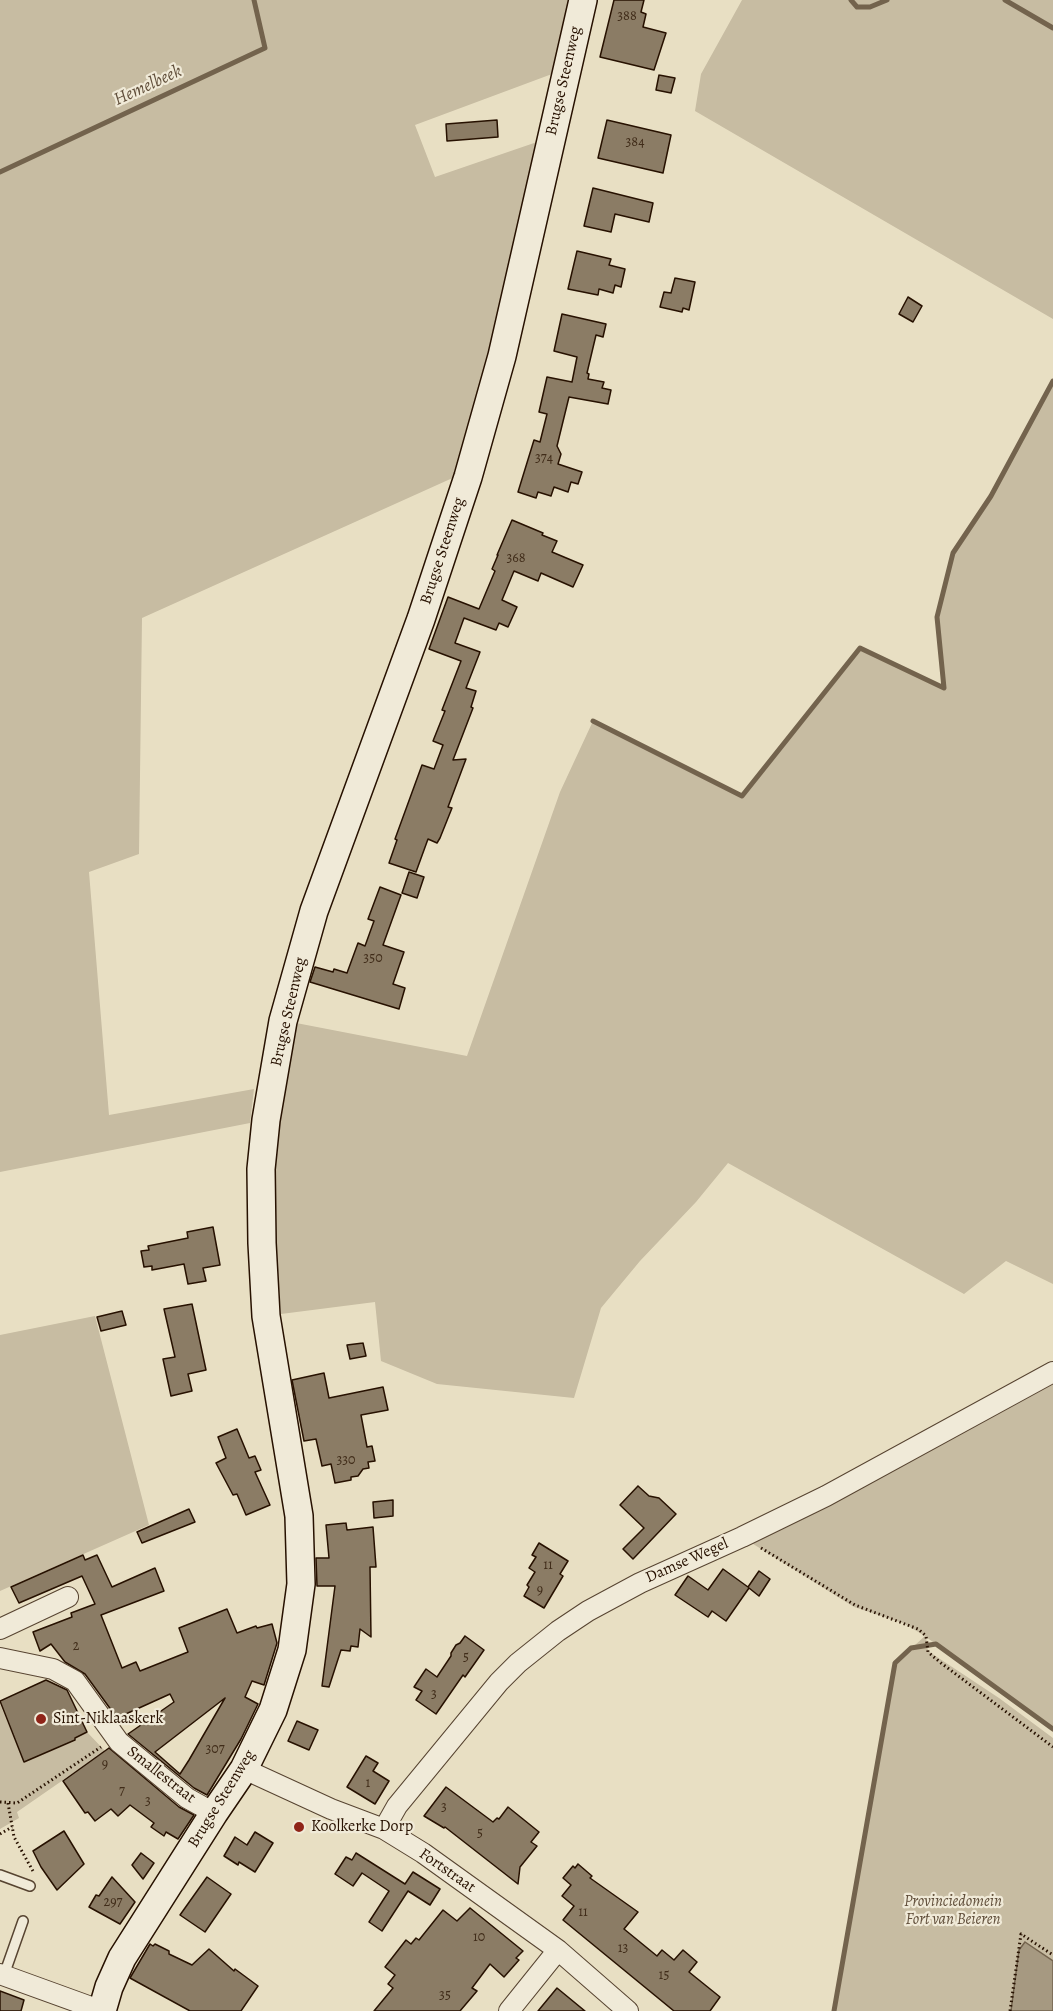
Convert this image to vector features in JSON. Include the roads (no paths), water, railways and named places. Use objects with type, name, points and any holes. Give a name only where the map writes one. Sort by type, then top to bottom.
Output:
[{"type":"main road","name":"Brugse Steenweg","points":[[102,2011],[109,1987],[122,1958],[244,1769],[273,1710],[292,1650],[301,1584],[299,1516],[266,1316],[262,1243],[261,1169],[266,1120],[283,1021],[314,911],[421,619],[468,477],[502,356],[583,0]]},
{"type":"street","name":"Damse Wegel","points":[[384,1829],[397,1806],[499,1682],[541,1644],[588,1611],[640,1583],[826,1496],[1053,1372]]},
{"type":"street","points":[[0,1629],[68,1597]]},
{"type":"street","name":"Smallestraat","points":[[0,1658],[53,1669],[75,1681],[115,1738],[187,1798],[214,1813]]},
{"type":"street","name":"Fortstraat","points":[[244,1769],[331,1809],[384,1829],[423,1852],[558,1950],[628,2011]]},
{"type":"street","points":[[509,2011],[558,1950]]},
{"type":"street","points":[[2,1975],[102,2011]]},
{"type":"lane","points":[[0,1875],[30,1886]]},
{"type":"lane","points":[[2,1975],[23,1921]]},
{"type":"waterway","name":"Hemelbeek","points":[[0,172],[265,48],[254,0]]},
{"type":"waterway","points":[[851,0],[857,7],[870,7],[887,0]]},
{"type":"waterway","points":[[1005,0],[1053,28]]},
{"type":"waterway","points":[[593,721],[742,796],[860,648],[944,688],[937,617],[953,553],[991,496],[1053,381]]},
{"type":"waterway","points":[[834,2011],[895,1663],[911,1648],[936,1644],[1053,1729]]},
{"type":"place","name":"Sint-Niklaaskerk","points":[[41,1719]]},
{"type":"place","name":"Koolkerke Dorp","points":[[299,1827]]},
{"type":"park label","name":"Provinciedomein Fort van Beieren","points":[[953,1911]]}]
